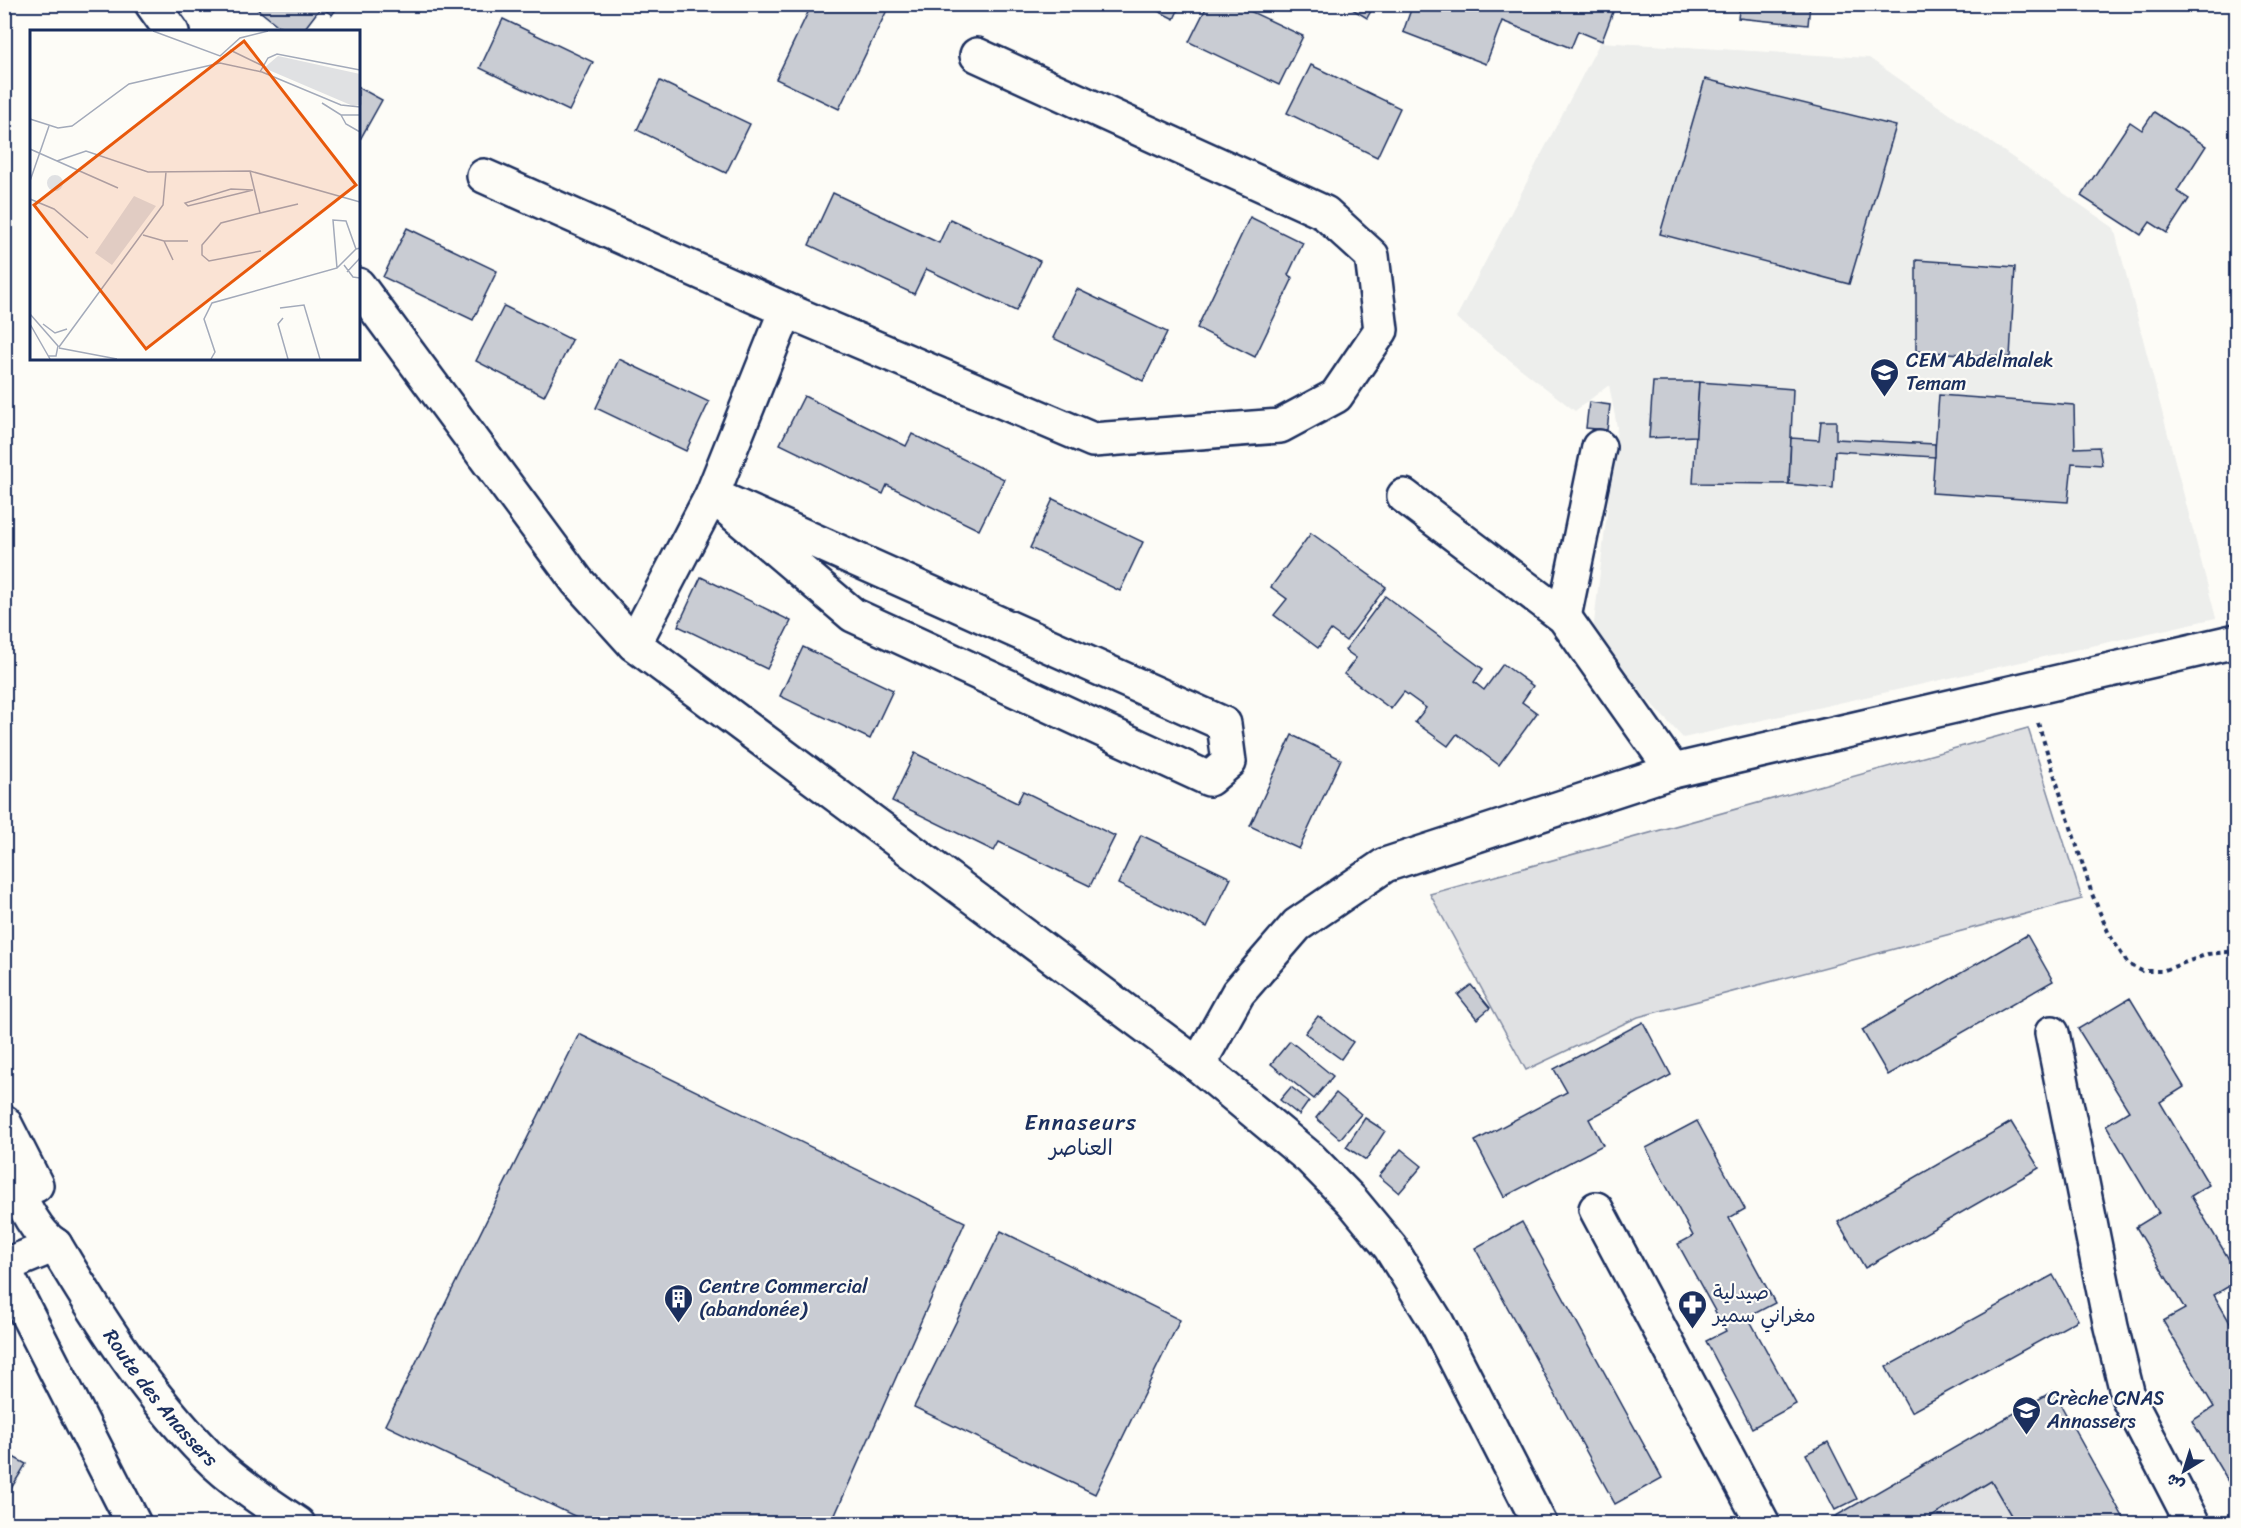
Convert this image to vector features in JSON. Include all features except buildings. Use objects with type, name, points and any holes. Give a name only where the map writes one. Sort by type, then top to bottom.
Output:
[{"type":"street","points":[[152,4],[171,30]]},
{"type":"street","points":[[484,176],[786,310],[1093,440],[1280,426],[1336,396],[1381,330],[1372,256],[1325,213],[977,55]]},
{"type":"street","points":[[360,288],[577,581],[634,644],[1198,1065],[1310,1158],[1352,1201],[1390,1247],[1437,1323],[1539,1524]]},
{"type":"street","points":[[634,644],[712,495],[786,310]]},
{"type":"street","points":[[1564,617],[1599,447]]},
{"type":"street","points":[[712,495],[1224,724],[1229,762],[1209,779],[853,615],[712,495]]},
{"type":"street","points":[[1404,496],[1564,617],[1673,771]]},
{"type":"street","points":[[1198,1065],[1238,993],[1297,925],[1385,865],[1673,771],[2236,640]]},
{"type":"street","points":[[2052,1033],[2111,1327],[2129,1400],[2193,1524]]},
{"type":"street","points":[[4,1122],[55,1224],[57,1231],[55,1245]]},
{"type":"street","points":[[4,1165],[39,1230],[47,1240],[55,1245]]},
{"type":"street","points":[[1596,1209],[1763,1524]]},
{"type":"street","points":[[55,1245],[4,1267],[135,1524]]},
{"type":"street","name":"Route des Anassers","points":[[55,1245],[118,1348],[174,1419],[208,1457],[270,1506],[298,1524]]},
{"type":"path","points":[[2027,690],[2092,894],[2109,934],[2128,964],[2142,971],[2162,971],[2208,954],[2236,951]]},
{"type":"shaded area","name":"CEM Abdelmalek Temam","points":[[1600,42],[1869,58],[2114,228],[2216,618],[1683,738],[1592,640],[1617,427],[1609,385],[1575,411],[1456,318]]},
{"type":"shaded area","points":[[2028,728],[2082,899],[1638,1017],[1526,1070],[1430,894]]},
{"type":"shaded area","points":[[1991,1481],[2016,1523],[1920,1524]]},
{"type":"place","name":"CEM Abdelmalek Temam","points":[[1885,398]]},
{"type":"place","name":"Centre Commercial (abandonée)","points":[[678,1324]]},
{"type":"place","name":"صيدلية مغراني سمير","points":[[1692,1330]]},
{"type":"place","name":"Crèche CNAS Annassers","points":[[2026,1436]]},
{"type":"district","name":"Ennaseurs العناصر","points":[[1081,1134]]}]
